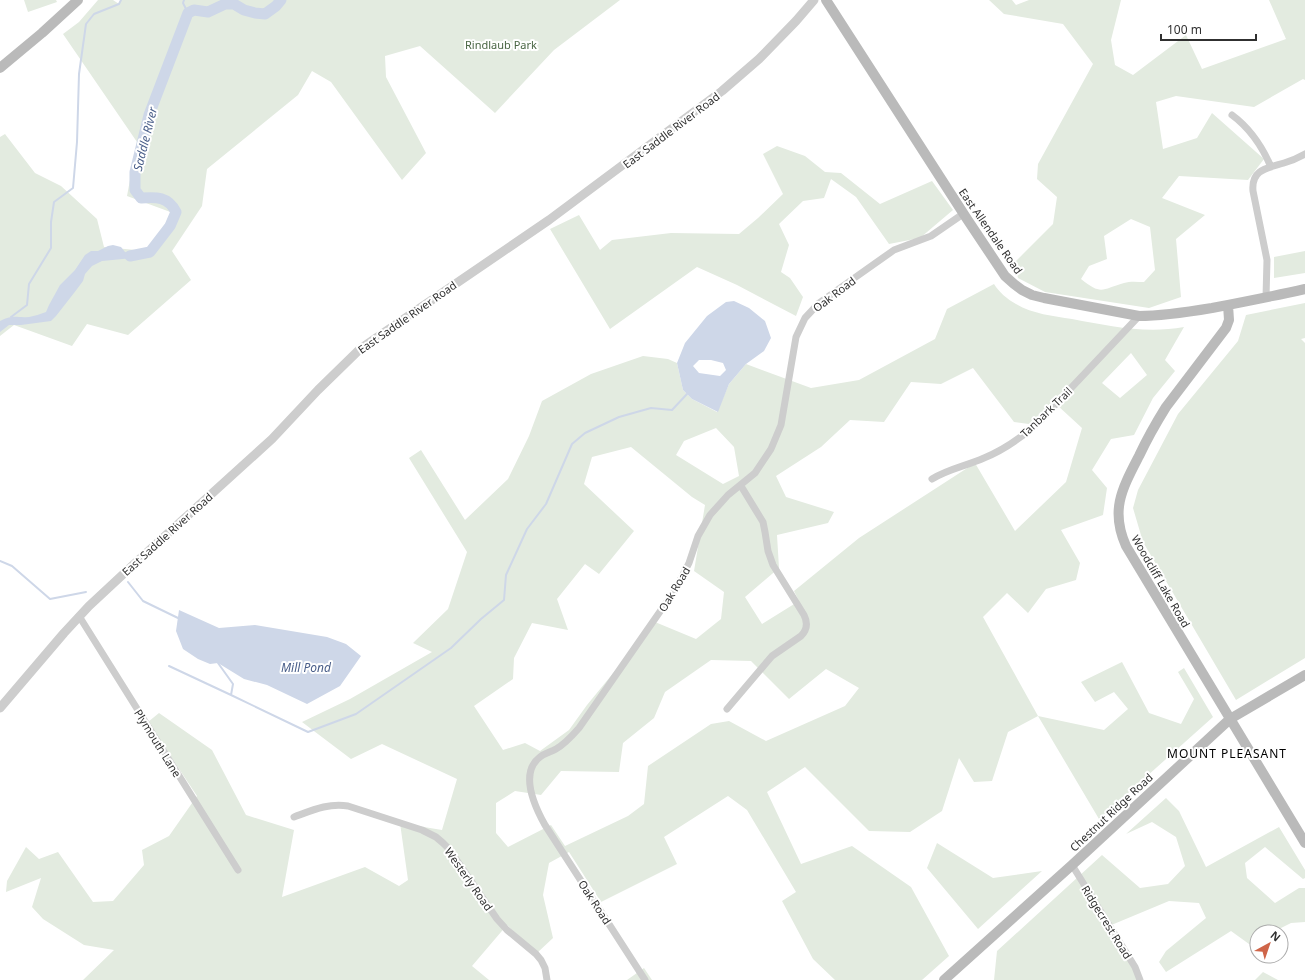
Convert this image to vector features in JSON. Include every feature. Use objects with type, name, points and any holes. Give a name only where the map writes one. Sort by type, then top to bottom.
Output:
[{"type":"main road","points":[[0,68],[42,33],[78,0]]},
{"type":"main road","name":"East Allendale Road","points":[[826,0],[963,214],[1005,276],[1022,290],[1044,298],[1139,316],[1168,315],[1266,298],[1305,289]]},
{"type":"main road","name":"Woodcliff Lake Road","points":[[1228,305],[1229,320],[1226,328],[1169,402],[1157,420],[1124,485],[1118,504],[1120,531],[1126,546],[1305,843]]},
{"type":"main road","name":"Chestnut Ridge Road","points":[[944,980],[1072,865],[1230,719],[1305,675]]},
{"type":"street","name":"East Saddle River Road","points":[[0,708],[79,616],[116,580],[266,444],[360,349],[549,220],[722,91],[754,64],[796,21],[814,0]]},
{"type":"street","points":[[1232,115],[1253,134],[1266,155],[1271,167]]},
{"type":"street","points":[[1266,298],[1267,260],[1252,187],[1256,176],[1264,169],[1305,154]]},
{"type":"street","name":"Oak Road","points":[[645,980],[545,825],[535,805],[532,792],[530,774],[534,762],[544,754],[561,747],[579,728],[675,590],[689,564],[698,536],[710,515],[728,495],[741,486],[764,462],[781,425],[796,337],[800,327],[812,310],[819,303],[894,250],[931,236],[963,214]]},
{"type":"street","name":"Tanbark Trail","points":[[932,480],[944,472],[996,453],[1027,433],[1139,316]]},
{"type":"street","points":[[727,709],[772,656],[804,633],[807,623],[804,615],[769,557],[766,532],[762,522],[741,486]]},
{"type":"street","name":"Plymouth Lane","points":[[79,616],[238,870]]},
{"type":"street","name":"Westerly Road","points":[[294,817],[322,806],[344,806],[422,830],[436,837],[449,850],[497,919],[507,930],[536,954],[545,968],[547,980]]},
{"type":"street","name":"Ridgecrest Road","points":[[1072,865],[1135,967],[1140,980]]},
{"type":"green space","points":[[24,0],[56,0],[57,2],[28,12]]},
{"type":"green space","name":"Rindlaub Park","points":[[98,0],[113,0],[119,4],[121,0],[620,0],[554,50],[495,113],[420,46],[385,56],[386,77],[426,153],[402,180],[331,82],[312,71],[298,95],[207,169],[202,206],[172,251],[191,280],[128,335],[87,324],[72,346],[14,325],[0,336],[0,137],[5,134],[35,173],[61,186],[97,219],[104,247],[146,251],[173,213],[127,196],[137,142],[63,34],[79,22]]},
{"type":"green space","points":[[989,0],[1012,0],[1016,5],[1029,0],[1121,0],[1111,40],[1115,65],[1133,75],[1186,35],[1202,69],[1286,39],[1269,0],[1305,0],[1305,80],[1303,79],[1254,107],[1176,96],[1156,102],[1163,149],[1197,138],[1212,113],[1264,159],[1248,180],[1179,176],[1162,198],[1205,215],[1176,239],[1181,297],[1149,308],[1045,292],[1018,278],[1014,263],[1053,224],[1057,197],[1037,179],[1038,164],[1093,64],[1063,24],[1004,14]],"holes":[[[1131,219],[1150,227],[1155,270],[1144,282],[1126,282],[1102,290],[1093,288],[1081,279],[1089,266],[1107,259],[1104,236]]]},
{"type":"green space","points":[[777,146],[805,156],[825,172],[841,173],[880,204],[932,181],[953,210],[920,238],[889,244],[856,197],[831,179],[824,198],[803,201],[779,224],[789,245],[781,272],[790,278],[803,297],[796,316],[737,285],[697,267],[610,329],[550,229],[579,215],[600,250],[612,240],[671,233],[739,234],[783,194],[763,154]]},
{"type":"green space","points":[[1305,251],[1305,273],[1274,278],[1274,257]]},
{"type":"green space","points":[[994,284],[1006,298],[1029,310],[1043,314],[1128,328],[1156,330],[1184,327],[1165,360],[1175,371],[1153,398],[1134,435],[1111,439],[1092,470],[1107,488],[1103,515],[1061,530],[1080,563],[1076,580],[1046,589],[1028,613],[1007,593],[983,617],[1038,716],[1008,732],[992,781],[974,782],[959,758],[942,811],[910,832],[869,831],[805,767],[767,792],[801,864],[852,846],[911,887],[949,956],[922,980],[835,980],[813,959],[782,901],[796,892],[747,810],[728,796],[664,837],[677,864],[601,902],[569,852],[549,863],[543,895],[553,938],[537,953],[507,925],[472,966],[489,980],[83,980],[114,950],[84,945],[43,919],[32,907],[41,878],[6,892],[7,881],[26,847],[39,859],[58,852],[93,902],[113,901],[144,865],[142,850],[169,836],[197,796],[148,722],[159,713],[212,750],[246,815],[294,830],[282,897],[365,867],[399,886],[408,880],[400,823],[442,830],[457,779],[382,744],[351,759],[302,722],[350,699],[432,652],[413,643],[448,609],[467,552],[409,458],[421,450],[465,520],[508,479],[529,436],[542,401],[591,374],[643,356],[668,359],[677,363],[683,390],[692,399],[717,412],[729,384],[746,364],[811,388],[859,380],[935,339],[947,309]],"holes":[[[1131,353],[1147,375],[1120,398],[1102,383]],[[973,368],[1014,422],[1036,425],[1057,405],[1082,428],[1066,482],[1015,531],[975,463],[859,538],[794,591],[799,601],[762,624],[745,597],[779,568],[777,535],[828,523],[834,512],[786,497],[776,476],[821,447],[850,420],[884,422],[911,382],[941,384]],[[716,428],[734,447],[739,476],[723,484],[676,455],[684,441]],[[631,447],[692,497],[705,505],[694,571],[724,592],[721,619],[696,639],[655,622],[587,705],[569,730],[540,751],[525,743],[503,750],[474,706],[513,679],[514,658],[532,623],[568,630],[557,599],[585,564],[599,574],[634,531],[584,484],[592,457]],[[711,660],[751,661],[789,699],[826,669],[859,688],[845,706],[766,741],[729,721],[711,724],[648,766],[644,804],[628,816],[565,846],[551,825],[508,847],[496,833],[496,803],[515,791],[541,795],[561,771],[619,772],[623,743],[654,718],[665,692]]]},
{"type":"green space","points":[[1305,303],[1305,338],[1301,339],[1305,343],[1305,658],[1236,700],[1143,542],[1133,508],[1138,490],[1178,414],[1238,341],[1246,315]]},
{"type":"green space","points":[[1122,662],[1149,713],[1181,724],[1194,699],[1178,672],[1184,668],[1213,717],[1099,819],[1038,716],[1104,730],[1128,709],[1114,692],[1095,702],[1081,682]]},
{"type":"green space","points":[[1166,798],[1179,811],[1206,867],[1279,827],[1305,870],[1305,878],[1303,879],[1265,847],[1245,863],[1247,878],[1275,903],[1299,888],[1305,888],[1305,922],[1289,924],[1249,924],[1249,944],[1231,931],[1166,972],[1159,962],[1166,951],[1206,918],[1199,903],[1169,901],[1109,926],[1142,980],[994,980],[997,951],[1102,855],[1140,888],[1168,884],[1185,866],[1176,837],[1152,822],[1126,834]]},
{"type":"green space","points":[[937,843],[993,878],[1042,871],[978,929],[927,868]]},
{"type":"green space","points":[[644,968],[652,980],[627,980]]},
{"type":"green space","points":[[1263,972],[1278,980],[1255,980]]},
{"type":"water","points":[[113,245],[121,247],[125,252],[130,253],[137,253],[142,249],[145,255],[133,258],[102,261],[92,266],[85,274],[83,281],[51,321],[9,325],[0,332],[0,321],[12,317],[35,316],[46,312],[60,285],[75,270],[85,255],[91,251],[98,251]]},
{"type":"water","points":[[734,301],[749,308],[765,321],[771,338],[764,351],[746,364],[729,384],[718,412],[692,399],[683,390],[677,363],[685,343],[707,316],[726,302]],"holes":[[[699,360],[711,360],[723,363],[726,370],[720,376],[699,373],[693,366]]]},
{"type":"water","name":"Mill Pond","points":[[179,610],[219,628],[255,625],[327,637],[346,644],[361,656],[340,686],[307,704],[267,685],[244,679],[218,663],[210,664],[198,659],[183,649],[176,631]]},
{"type":"waterway","points":[[11,317],[27,305],[29,284],[51,248],[51,222],[54,202],[73,188],[77,142],[79,74],[86,24],[94,14],[119,4],[121,0]]},
{"type":"waterway","points":[[184,0],[183,3],[188,13]]},
{"type":"waterway","name":"Saddle River","points":[[130,256],[150,252],[170,226],[176,212],[165,200],[157,198],[141,198],[135,190],[135,172],[149,115],[188,13],[194,10],[208,12],[225,4],[234,4],[244,10],[265,14],[276,6],[281,0]]},
{"type":"waterway","points":[[218,663],[233,684],[231,695],[308,732],[356,714],[451,648],[481,619],[504,600],[506,575],[527,529],[546,504],[572,444],[585,433],[619,417],[651,408],[672,410],[687,394]]},
{"type":"waterway","points":[[0,561],[12,566],[50,599],[86,592]]},
{"type":"waterway","points":[[128,582],[143,601],[178,618]]},
{"type":"waterway","points":[[169,666],[231,695]]},
{"type":"district","name":"MOUNT PLEASANT","points":[[1227,753]]}]
